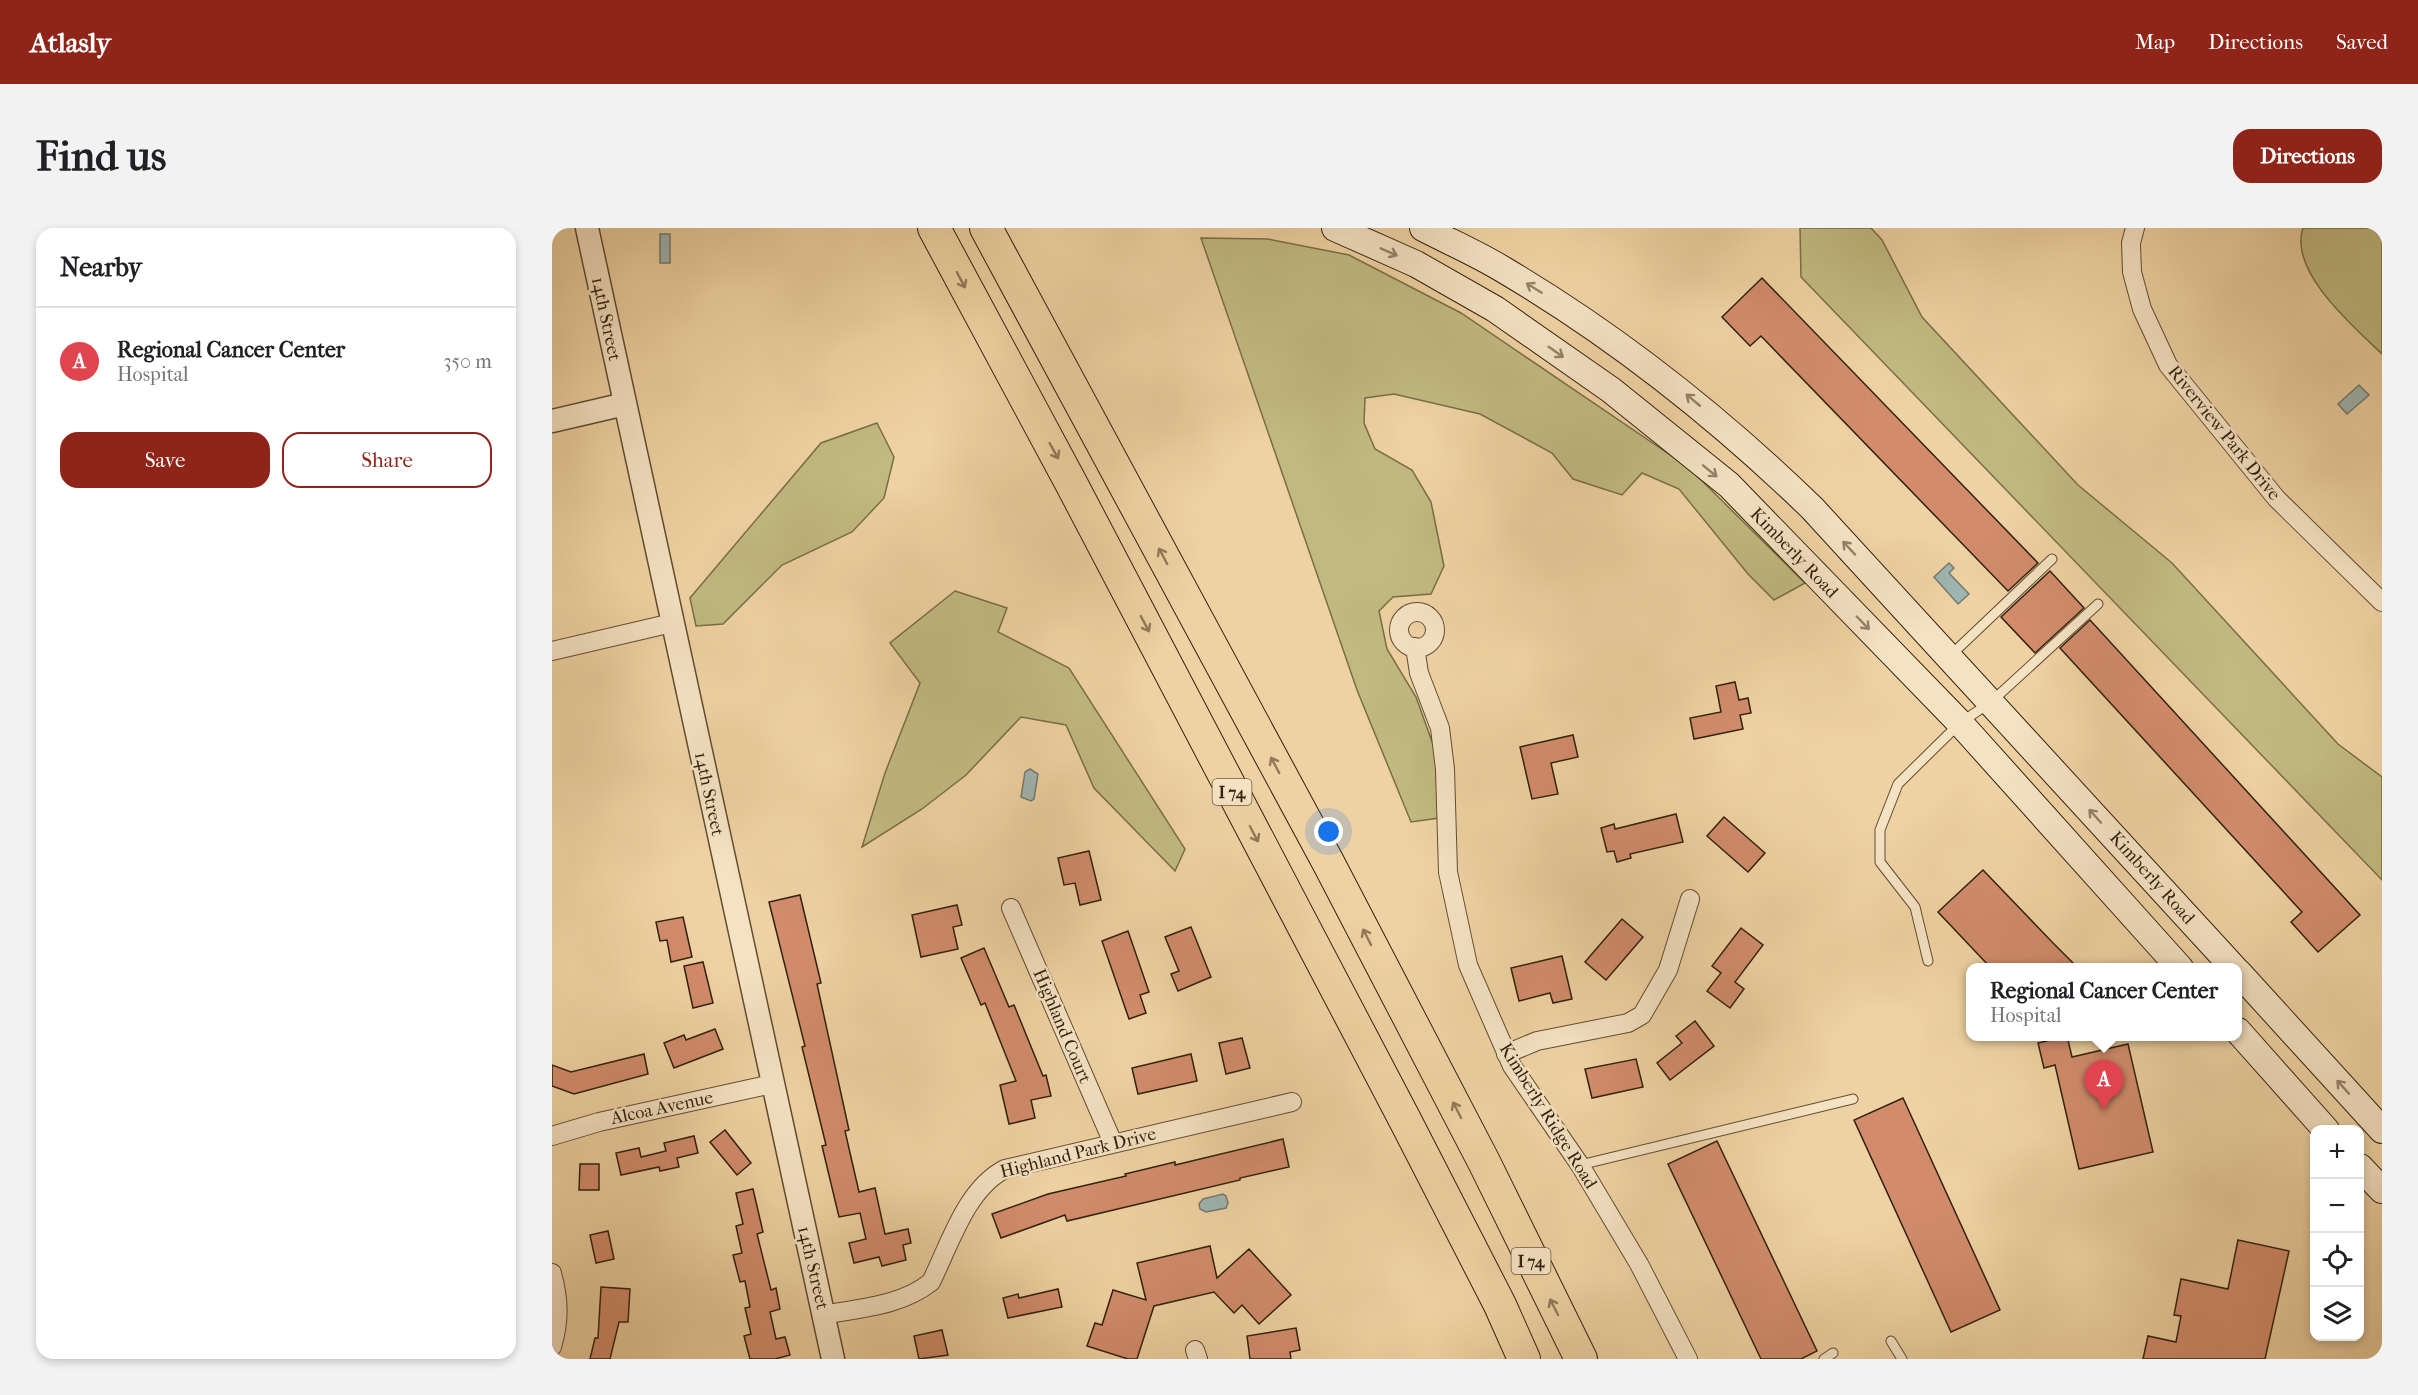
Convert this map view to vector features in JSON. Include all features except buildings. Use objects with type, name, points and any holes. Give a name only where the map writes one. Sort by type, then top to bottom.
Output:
[{"type":"highway","name":"I 74","points":[[934,228],[1071,483],[1405,1120],[1500,1305],[1524,1359]]},
{"type":"highway","name":"I 74","points":[[986,228],[1329,864],[1484,1162],[1581,1359]]},
{"type":"highway","points":[[997,228],[1007,268]]},
{"type":"main road","name":"Kimberly Road","points":[[1335,228],[1416,264],[1495,309],[1611,390],[1729,485],[1960,723],[2176,963]]},
{"type":"main road","name":"Kimberly Road","points":[[1423,228],[1502,268],[1583,319],[1690,398],[1759,456],[1812,508],[2229,963]]},
{"type":"main road","points":[[2242,976],[2382,1130]]},
{"type":"main road","points":[[2242,1036],[2322,1125]]},
{"type":"main road","points":[[2364,1171],[2382,1190]]},
{"type":"street","name":"14th Street","points":[[586,228],[833,1359]]},
{"type":"street","name":"Riverview Park Drive","points":[[2134,228],[2131,243],[2132,272],[2142,309],[2168,365],[2276,498],[2382,602]]},
{"type":"street","points":[[552,421],[625,404]]},
{"type":"street","points":[[552,651],[672,623]]},
{"type":"street","name":"Kimberly Ridge Road","points":[[1415,647],[1419,673],[1440,728],[1445,769],[1448,872],[1468,965],[1506,1054],[1580,1165],[1640,1264],[1688,1359]]},
{"type":"street","points":[[1506,1054],[1537,1041],[1628,1023],[1642,1015],[1668,970],[1690,899]]},
{"type":"street","name":"Highland Court","points":[[1011,908],[1113,1143]]},
{"type":"street","name":"Alcoa Avenue","points":[[552,1136],[599,1122],[772,1084]]},
{"type":"street","name":"Highland Park Drive","points":[[823,1315],[905,1299],[931,1282],[972,1198],[990,1177],[1005,1168],[1292,1102]]},
{"type":"street","points":[[552,1273],[559,1324],[552,1347]]},
{"type":"lane","points":[[1950,657],[2052,559]]},
{"type":"lane","points":[[1928,961],[1915,907],[1880,862],[1880,830],[1898,784],[1960,723],[1991,702],[2098,604]]},
{"type":"lane","points":[[1580,1165],[1853,1099]]},
{"type":"lane","points":[[1892,1341],[1902,1359]]},
{"type":"lane","points":[[1824,1359],[1833,1353]]},
{"type":"shaded area","points":[[1800,228],[1871,228],[1882,240],[1922,317],[2078,485],[2172,563],[2338,744],[2382,777],[2382,880],[1801,277]]},
{"type":"shaded area","points":[[2303,228],[2382,228],[2382,354],[2341,314],[2314,280],[2305,262],[2301,245]]},
{"type":"shaded area","points":[[1201,238],[1268,239],[1349,255],[1461,313],[1688,467],[1805,583],[1774,600],[1748,574],[1679,489],[1642,473],[1622,495],[1573,479],[1552,453],[1480,414],[1394,394],[1365,398],[1364,423],[1375,449],[1412,470],[1431,502],[1444,566],[1431,594],[1393,597],[1379,611],[1387,649],[1416,697],[1435,750],[1439,818],[1411,822],[1357,690]]},
{"type":"shaded area","points":[[877,423],[894,457],[884,498],[852,532],[782,565],[723,624],[696,626],[690,598],[821,443]]},
{"type":"shaded area","points":[[955,591],[1007,608],[998,632],[1069,668],[1185,849],[1175,871],[1094,788],[1066,725],[1021,717],[966,775],[922,809],[862,847],[885,773],[920,683],[890,643]]},
{"type":"water","points":[[660,234],[670,234],[670,263],[660,263]]},
{"type":"water","points":[[2359,385],[2369,395],[2347,414],[2338,404]]},
{"type":"water","points":[[1949,563],[1954,568],[1949,573],[1969,594],[1958,604],[1934,577]]},
{"type":"water","points":[[1030,769],[1038,774],[1034,799],[1031,801],[1021,797],[1025,772]]},
{"type":"water","points":[[1223,1194],[1228,1203],[1226,1208],[1206,1212],[1200,1209],[1199,1204],[1203,1199]]},
{"type":"place","name":"Regional Cancer Center","points":[[2104,1110]]}]
